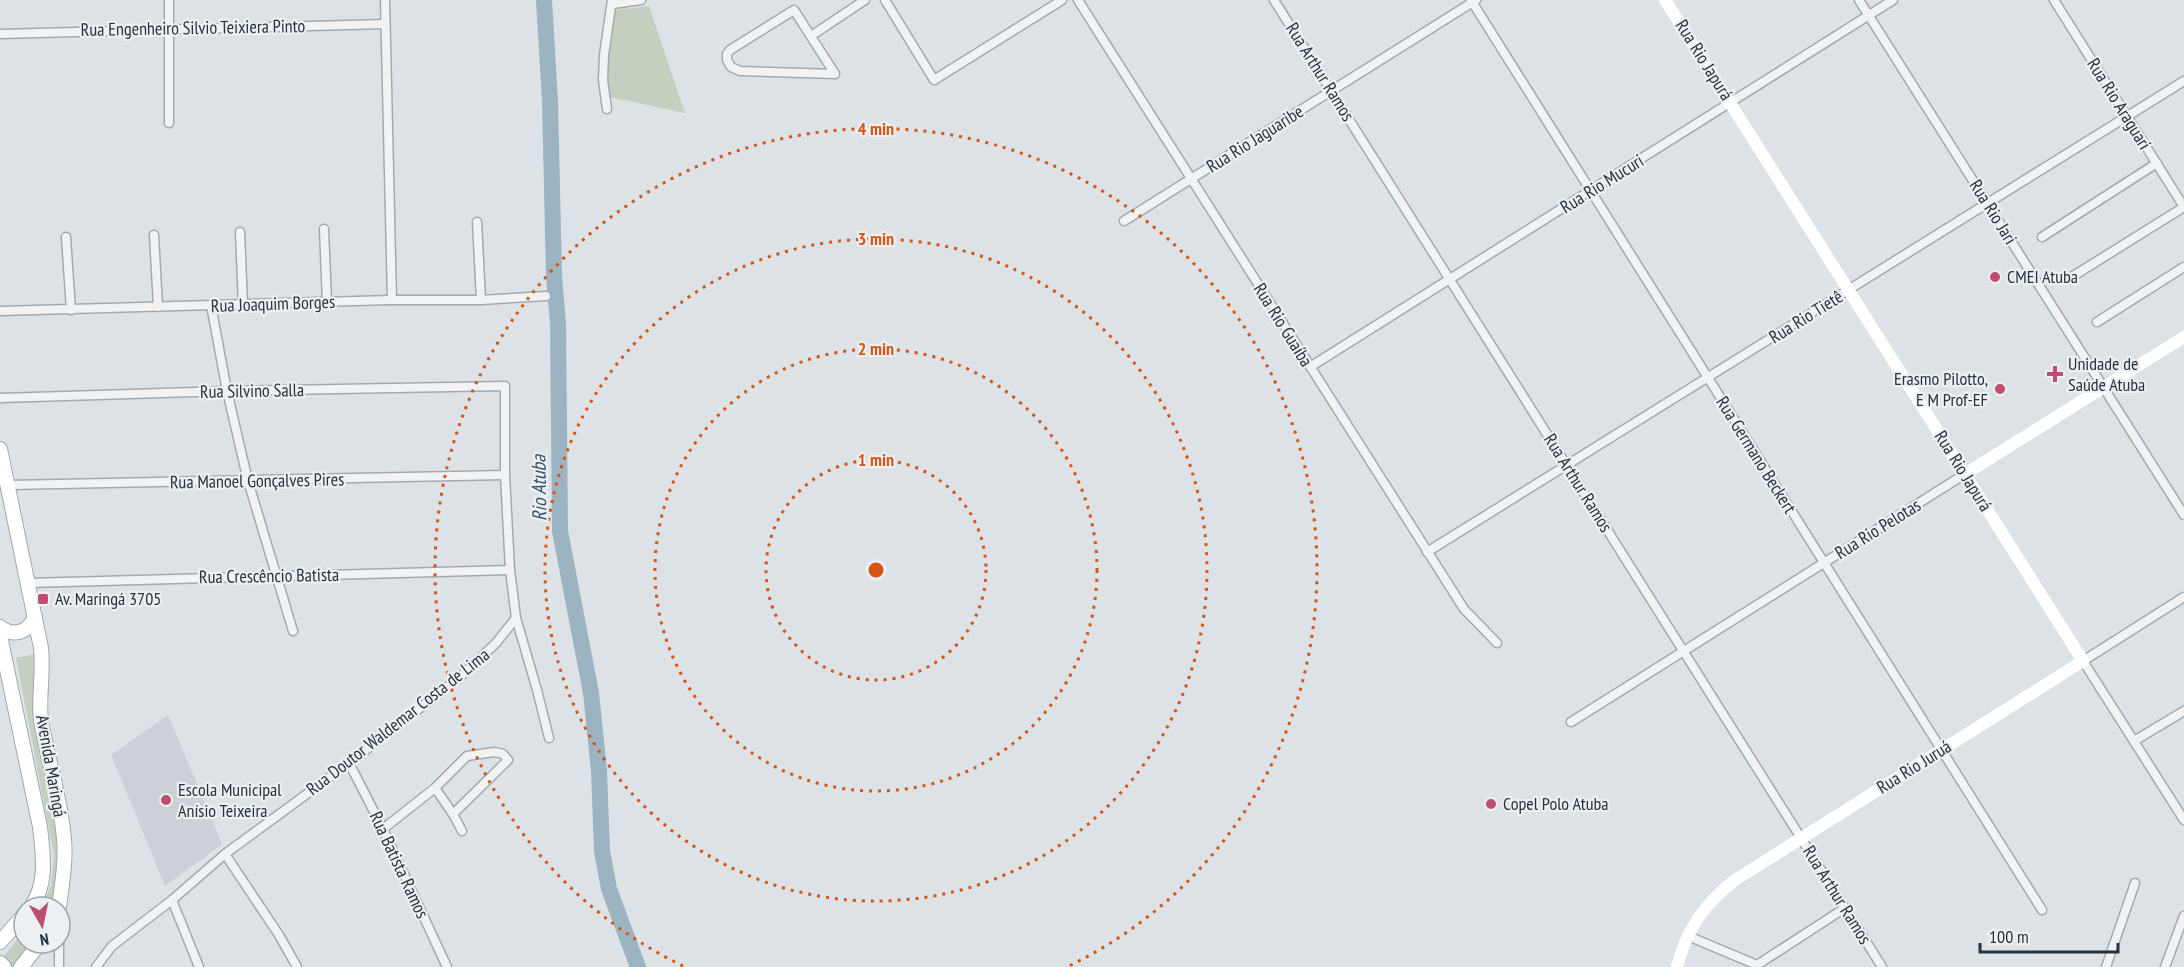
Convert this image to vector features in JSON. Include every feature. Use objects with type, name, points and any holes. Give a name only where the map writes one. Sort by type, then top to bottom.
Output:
[{"type":"main road","name":"Avenida Maringá","points":[[0,449],[44,666],[40,698],[41,720],[64,837],[65,865],[61,895]]},
{"type":"main road","points":[[0,627],[9,632],[21,632],[30,626],[35,617]]},
{"type":"main road","name":"Avenida Maringá","points":[[0,636],[4,670],[40,827],[42,885],[37,895]]},
{"type":"main road","points":[[0,942],[12,928]]},
{"type":"main road","points":[[21,967],[30,955]]},
{"type":"main road","points":[[0,963],[4,967]]},
{"type":"street","points":[[169,0],[169,123]]},
{"type":"street","points":[[385,0],[392,300]]},
{"type":"street","points":[[607,109],[603,80],[604,54],[612,2],[641,0]]},
{"type":"street","points":[[811,36],[865,0]]},
{"type":"street","points":[[885,0],[934,80],[1062,0]]},
{"type":"street","name":"Rua Rio Guaíba","points":[[1078,0],[1464,609],[1497,643]]},
{"type":"street","name":"Rua Arthur Ramos","points":[[1274,0],[1882,967]]},
{"type":"street","name":"Rua Rio Japurá","points":[[1665,0],[2184,820]]},
{"type":"street","name":"Rua Rio Jari","points":[[1859,0],[2184,515]]},
{"type":"street","name":"Rua Rio Mucuri","points":[[1310,367],[1893,0]]},
{"type":"street","name":"Rua Rio Araguari","points":[[2054,0],[2184,207]]},
{"type":"street","name":"Rua Rio Jaguaribe","points":[[1124,221],[1473,1]]},
{"type":"street","name":"Rua Germano Beckert","points":[[1473,1],[2042,910]]},
{"type":"street","points":[[794,10],[811,36],[835,74],[772,71],[749,73],[731,67],[727,60],[730,50],[794,10]]},
{"type":"street","name":"Rua Engenheiro Silvio Teixiera Pinto","points":[[0,34],[385,24]]},
{"type":"street","name":"Rua Rio Tietê","points":[[1427,552],[2184,81]]},
{"type":"street","points":[[2042,237],[2157,164]]},
{"type":"street","points":[[2070,278],[2184,207]]},
{"type":"street","points":[[477,222],[481,300]]},
{"type":"street","points":[[324,229],[327,302]]},
{"type":"street","points":[[240,232],[243,305]]},
{"type":"street","points":[[154,235],[158,307]]},
{"type":"street","points":[[66,237],[71,310]]},
{"type":"street","points":[[2097,322],[2184,267]]},
{"type":"street","name":"Rua Joaquim Borges","points":[[0,311],[392,300],[481,300],[546,296]]},
{"type":"street","points":[[211,306],[226,391],[248,481],[293,630]]},
{"type":"street","name":"Rua Rio Pelotas","points":[[1571,722],[2184,336]]},
{"type":"street","name":"Rua Silvino Salla","points":[[0,398],[505,386],[505,475]]},
{"type":"street","points":[[505,475],[510,570],[516,618],[549,738]]},
{"type":"street","name":"Rua Manoel Gonçalves Pires","points":[[9,485],[505,475]]},
{"type":"street","name":"Rua Crescêncio Batista","points":[[28,582],[510,570]]},
{"type":"street","name":"Rua Rio Juruá","points":[[1677,967],[1698,916],[1720,891],[1734,880],[2184,597]]},
{"type":"street","name":"Rua Doutor Waldemar Costa de Lima","points":[[96,967],[112,946],[172,900],[225,854],[349,763],[480,659],[516,618]]},
{"type":"street","points":[[2134,741],[2184,711]]},
{"type":"street","points":[[383,829],[435,788],[467,756],[494,752],[503,754],[508,760],[453,814]]},
{"type":"street","name":"Rua Batista Ramos","points":[[349,763],[383,829],[447,967]]},
{"type":"street","points":[[435,788],[462,831]]},
{"type":"street","points":[[225,854],[279,934],[297,967]]},
{"type":"street","points":[[2106,967],[2135,883]]},
{"type":"street","points":[[172,900],[199,967]]},
{"type":"street","points":[[1688,936],[1756,965],[1845,908]]},
{"type":"street","points":[[2165,967],[2184,916]]},
{"type":"shaded area","name":"Escola Municipal Anísio Teixeira","points":[[168,715],[222,844],[165,886],[111,755]]},
{"type":"green space","points":[[649,6],[685,113],[610,97],[607,65],[615,10]]},
{"type":"green space","points":[[36,654],[59,838],[58,873],[54,895],[47,895],[51,885],[54,855],[16,658]]},
{"type":"green space","points":[[12,946],[12,955],[26,955],[16,967],[11,967],[4,956]]},
{"type":"waterway","name":"Rio Atuba","points":[[544,0],[550,101],[554,275],[558,324],[560,531],[591,693],[599,771],[602,851],[609,889],[638,967]]},
{"type":"place","name":"CMEI Atuba","points":[[1995,277]]},
{"type":"place","name":"Unidade de Saúde Atuba","points":[[2055,374]]},
{"type":"place","name":"Erasmo Pilotto, E M Prof-EF","points":[[2000,389]]},
{"type":"place","name":"Av. Maringá 3705","points":[[43,599]]},
{"type":"place","name":"Escola Municipal Anísio Teixeira","points":[[166,800]]},
{"type":"place","name":"Copel Polo Atuba","points":[[1491,804]]}]
